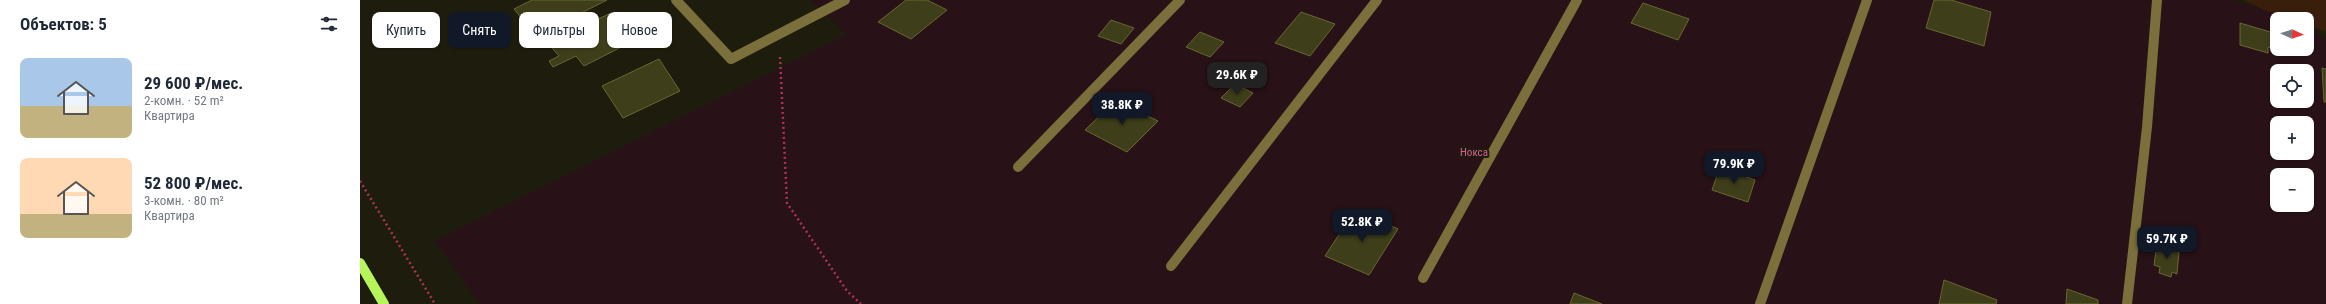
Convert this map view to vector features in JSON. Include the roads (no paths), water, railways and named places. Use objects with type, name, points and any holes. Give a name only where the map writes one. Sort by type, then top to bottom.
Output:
[{"type":"main road","points":[[360,263],[384,304]]},
{"type":"street","points":[[676,0],[731,59],[845,0]]},
{"type":"street","points":[[1018,167],[1180,0]]},
{"type":"street","points":[[1171,266],[1376,0]]},
{"type":"street","points":[[1423,278],[1577,0]]},
{"type":"street","points":[[1760,304],[1867,0]]},
{"type":"street","points":[[2127,304],[2147,127],[2157,0]]},
{"type":"park label","name":"Нокса","points":[[1474,152]]}]
